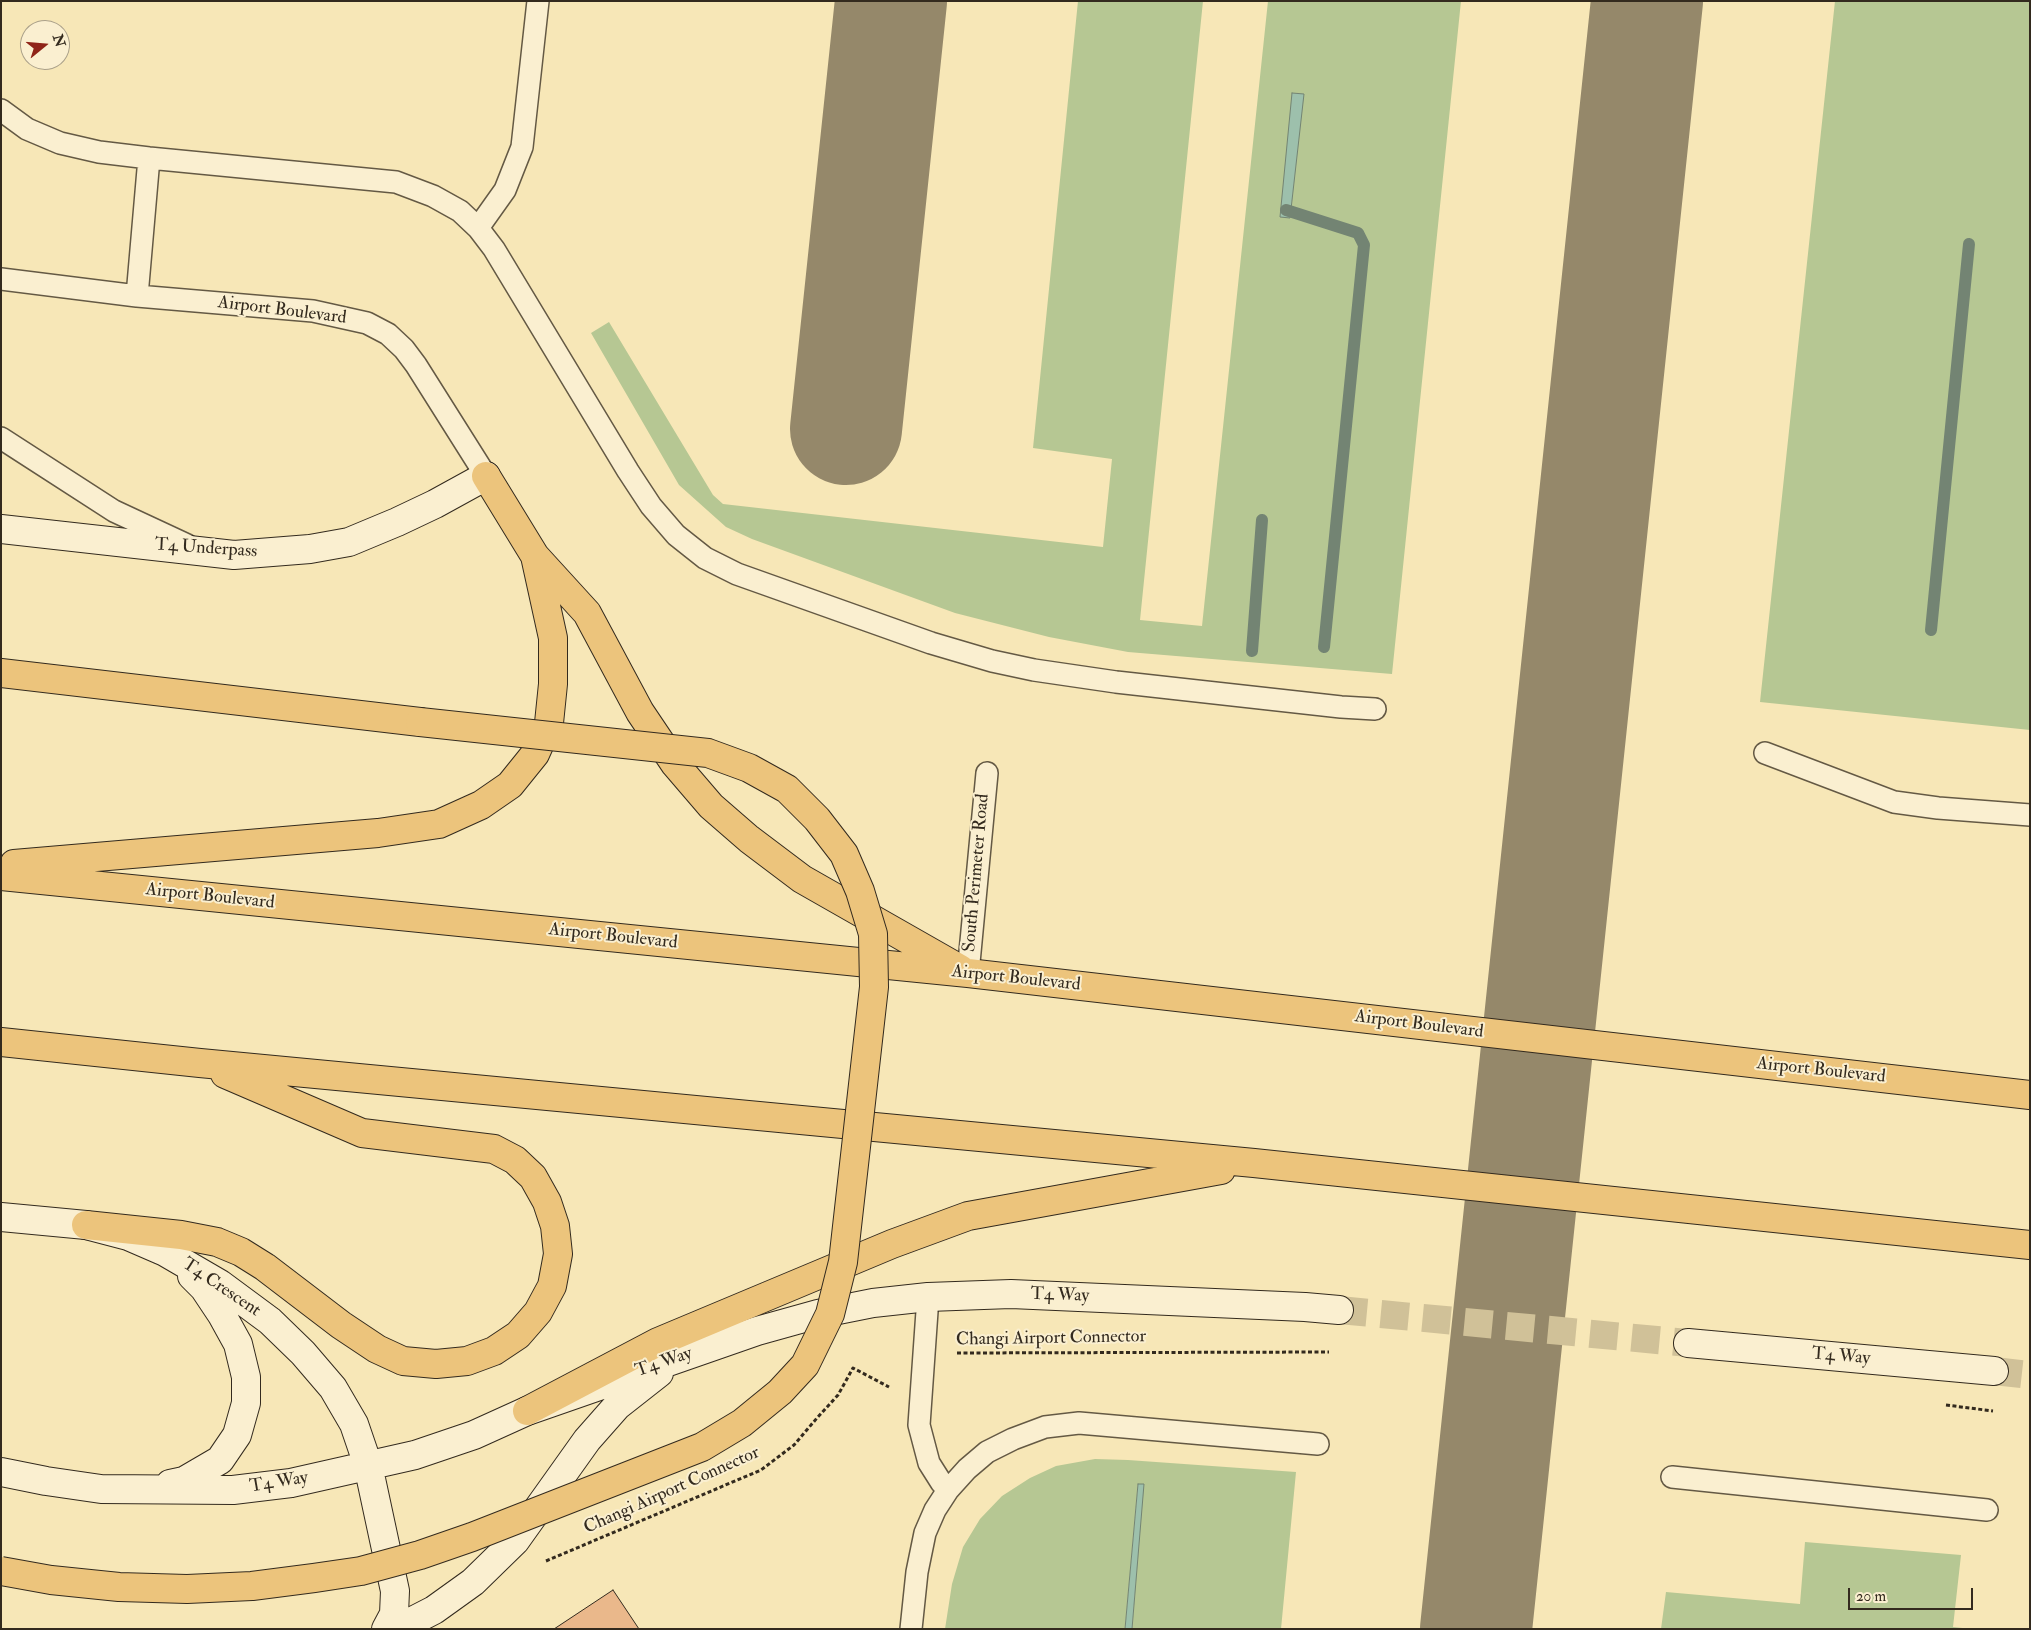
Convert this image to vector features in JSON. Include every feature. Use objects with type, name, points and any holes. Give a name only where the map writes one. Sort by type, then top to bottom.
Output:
[{"type":"highway","points":[[486,476],[535,556],[587,613],[640,712],[675,764],[711,806],[748,839],[802,879],[968,973]]},
{"type":"highway","points":[[1,866],[378,833],[439,824],[481,805],[510,785],[535,754],[549,723],[553,684],[553,638],[535,556]]},
{"type":"highway","points":[[1,673],[420,722],[708,753],[749,768],[787,789],[817,819],[844,854],[860,891],[873,934],[874,987],[843,1262],[830,1314],[805,1365],[780,1392],[742,1423],[710,1442],[472,1537],[361,1571],[252,1586],[187,1589],[109,1586],[51,1580],[1,1571]]},
{"type":"highway","name":"Airport Boulevard","points":[[1,876],[968,973],[2030,1095]]},
{"type":"highway","points":[[1,1042],[200,1063],[1254,1164],[2030,1245]]},
{"type":"highway","points":[[86,1225],[181,1235],[217,1242],[265,1267],[376,1349],[403,1361],[436,1364],[467,1361],[494,1351],[518,1335],[538,1312],[552,1286],[558,1254],[555,1226],[547,1202],[534,1178],[515,1160],[486,1147],[362,1133],[200,1063]]},
{"type":"highway","points":[[527,1411],[658,1342],[892,1244],[968,1216],[1254,1164]]},
{"type":"main road","name":"T4 Underpass","points":[[1,529],[234,554],[310,549],[349,542],[435,504],[486,476]]},
{"type":"main road","name":"T4 Crescent","points":[[1,1216],[86,1225],[128,1236],[165,1252],[227,1289],[270,1321],[303,1352],[333,1388],[354,1424],[368,1465],[395,1591],[394,1614],[386,1629]]},
{"type":"main road","points":[[148,1489],[184,1481],[220,1460],[237,1435],[246,1404],[246,1377],[238,1344],[204,1288],[165,1252]]},
{"type":"main road","name":"T4 Way","points":[[1,1472],[101,1489],[233,1490],[291,1483],[415,1455],[474,1435],[527,1411],[757,1331],[818,1314],[873,1303],[928,1297],[1011,1294],[1295,1306],[1339,1310]]},
{"type":"main road","name":"T4 Way","points":[[1688,1343],[1994,1371]]},
{"type":"main road","points":[[397,1629],[434,1610],[473,1582],[516,1541],[587,1440],[616,1406],[655,1375],[694,1352]]},
{"type":"lane","points":[[478,228],[505,190],[522,147],[538,1]]},
{"type":"lane","points":[[1,110],[27,128],[60,143],[99,152],[396,182],[433,196],[460,211],[478,228],[494,249],[651,506],[676,535],[704,558],[737,574],[931,643],[992,661],[1034,670],[1116,682],[1341,708],[1375,710]]},
{"type":"lane","points":[[137,296],[149,158]]},
{"type":"lane","name":"Airport Boulevard","points":[[1,279],[137,296],[313,311],[368,322],[388,334],[404,349],[486,476]]},
{"type":"lane","points":[[1,438],[114,511],[199,550]]},
{"type":"lane","points":[[1765,753],[1894,802],[1938,808],[2030,815]]},
{"type":"lane","name":"South Perimeter Road","points":[[968,973],[987,774]]},
{"type":"lane","points":[[928,1297],[919,1425],[929,1464],[948,1490]]},
{"type":"lane","points":[[911,1629],[917,1572],[925,1533],[936,1510],[948,1490],[967,1469],[987,1452],[1013,1439],[1045,1428],[1079,1423],[1318,1444]]},
{"type":"lane","points":[[1672,1477],[1987,1510]]},
{"type":"path","name":"Changi Airport Connector","points":[[537,1565],[761,1470],[794,1445],[838,1395],[853,1368],[900,1393],[924,1363],[948,1354],[1004,1352],[1329,1352]]},
{"type":"green space","points":[[1078,1],[1203,1],[1140,620],[1202,626],[1268,1],[1461,1],[1392,674],[1128,652],[1049,637],[955,613],[752,539],[726,527],[679,485],[591,333],[609,322],[713,495],[723,504],[1103,547],[1112,459],[1033,448]],"holes":[[[1303,94],[1290,217],[1280,217]]]},
{"type":"green space","points":[[1835,1],[2030,1],[2030,730],[1760,702]]},
{"type":"green space","points":[[1095,1459],[1296,1472],[1281,1629],[1132,1629],[1143,1484],[1138,1484],[1125,1629],[945,1629],[952,1584],[963,1547],[980,1519],[1002,1496],[1030,1478],[1056,1466]]},
{"type":"green space","points":[[1805,1542],[1961,1555],[1953,1627],[1972,1629],[1661,1629],[1666,1592],[1800,1604]]},
{"type":"shaded area","points":[[1292,93],[1304,94],[1290,218],[1280,217]]},
{"type":"shaded area","points":[[1138,1484],[1144,1484],[1132,1629],[1125,1629]]},
{"type":"building","points":[[613,1590],[639,1629],[554,1629]]},
{"type":"waterway","points":[[1286,210],[1358,233],[1364,245],[1324,647]]},
{"type":"waterway","points":[[1931,630],[1969,244]]},
{"type":"waterway","points":[[1252,651],[1262,520]]},
{"type":"taxiway","points":[[846,429],[891,1]]},
{"type":"taxiway","points":[[1476,1629],[1647,1]]},
{"type":"tunnel","points":[[1339,1310],[1688,1343]]},
{"type":"tunnel","points":[[1994,1371],[2030,1375]]}]
